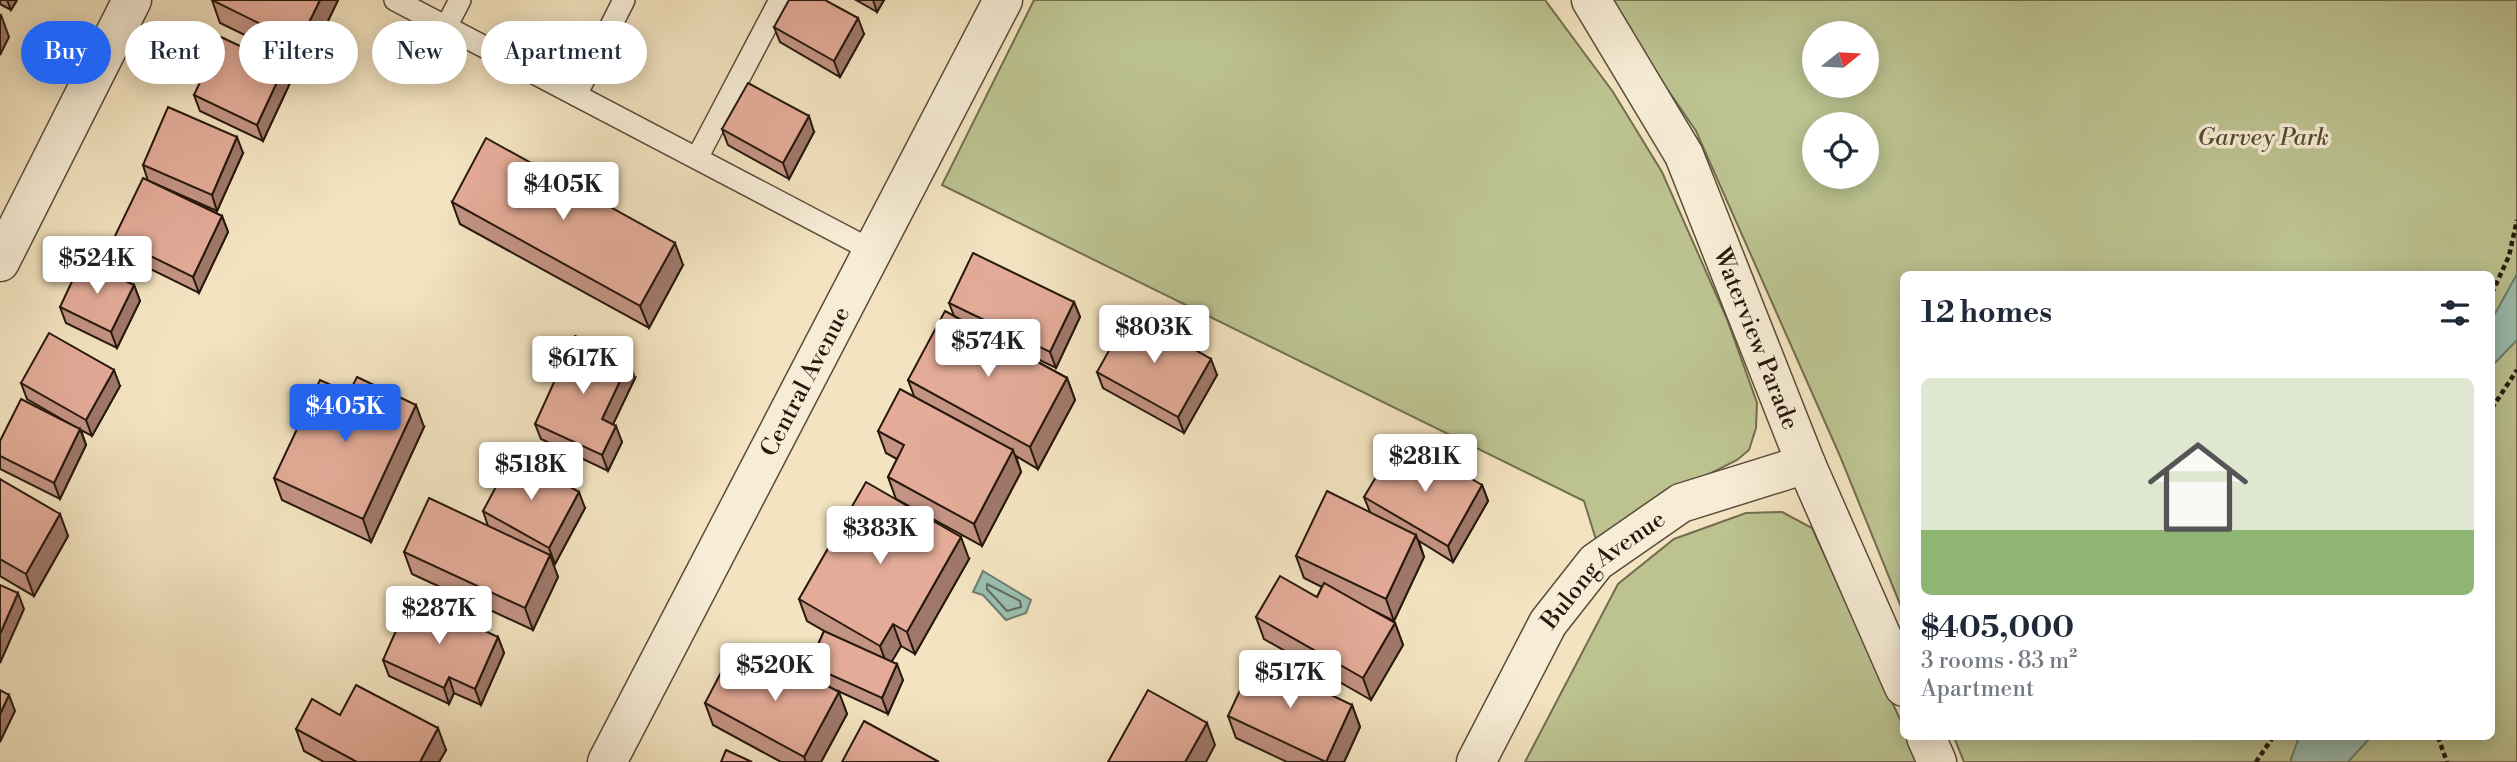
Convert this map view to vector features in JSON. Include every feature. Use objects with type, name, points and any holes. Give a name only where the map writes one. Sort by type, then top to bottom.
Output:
[{"type":"street","points":[[0,262],[132,0]]},
{"type":"street","name":"Central Avenue","points":[[607,762],[1003,0]]},
{"type":"street","name":"Waterview Parade","points":[[1591,0],[1684,155],[1806,464],[1900,678]]},
{"type":"street","name":"Bulong Avenue","points":[[1476,762],[1548,623],[1596,562],[1681,503],[1806,464]]},
{"type":"street","points":[[1927,740],[1937,762]]},
{"type":"lane","points":[[395,0],[435,21]]},
{"type":"lane","points":[[449,21],[460,0]]},
{"type":"lane","points":[[576,95],[624,0]]},
{"type":"lane","points":[[697,158],[780,0]]},
{"type":"lane","points":[[467,38],[873,251]]},
{"type":"path","points":[[2495,286],[2509,256],[2517,220]]},
{"type":"path","points":[[2495,403],[2517,370]]},
{"type":"path","points":[[2256,762],[2271,740]]},
{"type":"path","points":[[2439,740],[2447,762]]},
{"type":"green space","points":[[1034,0],[1545,0],[1613,92],[1662,172],[1727,319],[1757,403],[1756,428],[1749,450],[1737,460],[1685,486],[1597,543],[1584,501],[942,185]]},
{"type":"green space","name":"Garvey Park","points":[[1606,0],[2517,0],[2517,762],[1964,762],[1955,740],[2495,740],[2495,271],[1900,271],[1900,604],[1840,456],[1696,131]]},
{"type":"green space","points":[[1782,512],[1812,528],[1900,719],[1900,740],[1909,740],[1920,762],[1525,762],[1618,584],[1674,539],[1746,513]]},
{"type":"water","points":[[2517,274],[2517,340],[2495,363],[2495,314]]},
{"type":"water","points":[[983,571],[1031,600],[1026,613],[1006,620],[983,595],[973,592]]},
{"type":"water","points":[[2298,740],[2368,740],[2348,762],[2290,762]]},
{"type":"building","points":[[212,0],[320,0],[310,21],[254,21]]},
{"type":"building","points":[[789,0],[825,0],[858,18],[834,61],[774,27]]},
{"type":"building","points":[[225,39],[239,46],[239,84],[276,84],[257,125],[194,95],[199,84],[225,84]]},
{"type":"building","points":[[748,83],[809,116],[783,163],[722,129]]},
{"type":"building","points":[[168,107],[237,137],[212,195],[143,165]]},
{"type":"building","points":[[486,138],[675,243],[640,306],[452,202]]},
{"type":"building","points":[[143,178],[222,216],[193,277],[114,238]]},
{"type":"building","points":[[973,253],[1074,302],[1050,352],[949,303]]},
{"type":"building","points":[[82,260],[134,285],[111,332],[60,307]]},
{"type":"building","points":[[945,311],[1067,378],[1030,447],[908,380]]},
{"type":"building","points":[[1130,313],[1211,359],[1178,417],[1097,372]]},
{"type":"building","points":[[49,333],[114,370],[86,420],[21,383]]},
{"type":"building","points":[[575,336],[629,362],[602,419],[616,426],[602,455],[535,424]]},
{"type":"building","points":[[357,377],[416,405],[363,519],[274,478],[320,380],[349,393]]},
{"type":"building","points":[[900,389],[1013,450],[974,524],[888,477],[904,445],[878,431]]},
{"type":"building","points":[[21,399],[80,429],[54,483],[0,456],[0,441]]},
{"type":"building","points":[[1414,445],[1482,485],[1448,546],[1364,497],[1385,462],[1400,470]]},
{"type":"building","points":[[513,455],[579,492],[549,548],[483,511]]},
{"type":"building","points":[[0,479],[60,514],[26,574],[0,559]]},
{"type":"building","points":[[866,482],[961,537],[907,632],[893,624],[880,646],[799,599]]},
{"type":"building","points":[[1327,491],[1416,535],[1386,599],[1296,556]]},
{"type":"building","points":[[429,498],[550,555],[525,608],[404,552]]},
{"type":"building","points":[[1280,576],[1317,597],[1324,583],[1395,623],[1363,678],[1256,617]]},
{"type":"building","points":[[0,585],[18,593],[0,634]]},
{"type":"building","points":[[411,597],[498,637],[475,689],[449,677],[444,688],[383,660]]},
{"type":"building","points":[[824,631],[897,664],[882,698],[809,665]]},
{"type":"building","points":[[1255,658],[1352,705],[1326,762],[1228,716]]},
{"type":"building","points":[[778,659],[839,692],[804,757],[705,703],[727,661],[765,682]]},
{"type":"building","points":[[356,685],[438,728],[420,762],[357,762],[296,729],[312,699],[340,715]]},
{"type":"building","points":[[0,690],[9,695],[0,714]]},
{"type":"building","points":[[1148,690],[1207,723],[1185,762],[1108,762]]},
{"type":"building","points":[[864,721],[939,762],[842,762]]},
{"type":"building","points":[[726,750],[752,762],[721,762]]}]
